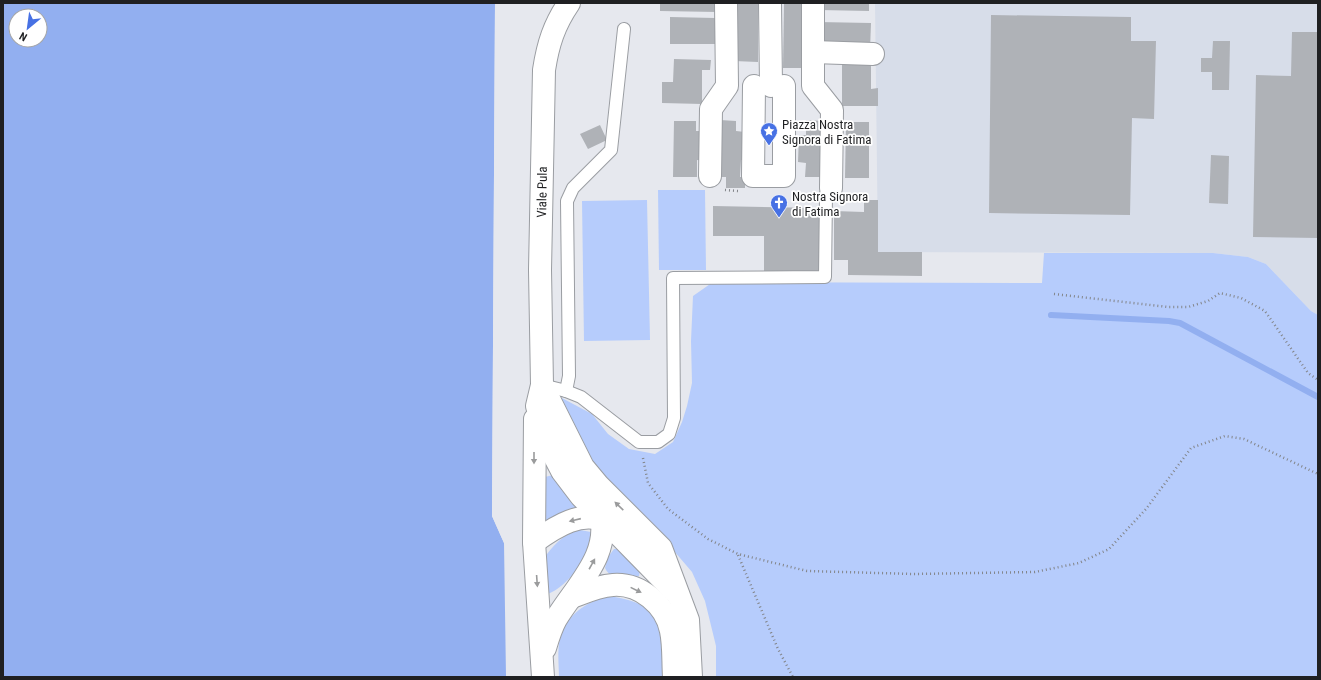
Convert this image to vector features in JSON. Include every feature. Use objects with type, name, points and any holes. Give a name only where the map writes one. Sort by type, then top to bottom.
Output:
[{"type":"street","name":"Viale Pula","points":[[540,395],[540,270],[544,70],[552,31],[569,3]]},
{"type":"street","points":[[710,176],[711,109],[727,86],[726,3]]},
{"type":"street","points":[[770,3],[770,86],[784,176],[753,176],[770,86]]},
{"type":"street","points":[[813,3],[814,86],[832,110],[831,188]]},
{"type":"street","points":[[813,52],[873,54]]},
{"type":"street","points":[[727,86],[814,86]]},
{"type":"street","points":[[540,395],[564,429],[583,467],[598,486],[661,548],[688,620],[691,677]]},
{"type":"street","points":[[540,395],[550,446],[562,471],[581,496],[602,519],[678,595]]},
{"type":"street","points":[[540,395],[534,423],[534,542],[543,677]]},
{"type":"street","points":[[542,654],[550,630],[594,561],[603,538],[602,519],[596,502],[562,446],[564,429]]},
{"type":"street","points":[[534,542],[555,527],[575,518],[602,519],[640,540],[667,566]]},
{"type":"street","points":[[572,597],[599,587],[614,585],[628,586],[649,596],[661,607],[671,630],[674,677]]},
{"type":"lane","points":[[566,391],[569,376],[567,201],[574,188],[611,150],[624,29]]},
{"type":"lane","points":[[540,395],[566,391],[581,397],[639,442],[658,442],[669,434],[674,418],[673,278],[825,277],[826,194],[831,188]]},
{"type":"path","points":[[710,176],[710,190],[748,191],[753,176]]},
{"type":"path","points":[[1054,294],[1168,307],[1188,306],[1208,301],[1220,293],[1241,298],[1265,311],[1308,373],[1318,380]]},
{"type":"path","points":[[639,442],[648,482],[668,509],[708,539],[738,554],[807,571],[914,574],[1035,572],[1078,563],[1109,549],[1146,509],[1191,448],[1225,436],[1244,439],[1318,474]]},
{"type":"path","points":[[738,554],[778,649],[793,677]]},
{"type":"shaded area","points":[[3,3],[495,3],[492,516],[504,543],[506,677],[3,677]]},
{"type":"shaded area","points":[[875,3],[1318,3],[1318,315],[1311,311],[1266,264],[1248,257],[1213,253],[878,252]]},
{"type":"shaded area","points":[[658,190],[705,190],[706,270],[659,270]]},
{"type":"shaded area","points":[[647,200],[650,340],[584,341],[582,201]]},
{"type":"shaded area","points":[[1044,253],[1213,253],[1248,257],[1266,264],[1311,311],[1318,315],[1318,677],[716,677],[716,646],[705,601],[692,572],[668,544],[594,467],[569,421],[560,397],[592,414],[608,434],[629,449],[655,454],[673,442],[682,422],[692,383],[691,341],[693,296],[713,282],[1042,283]]},
{"type":"shaded area","points":[[553,475],[577,506],[572,512],[547,523],[544,515],[545,477]]},
{"type":"shaded area","points":[[580,530],[591,532],[592,540],[585,559],[571,577],[548,594],[543,560],[558,541],[568,534]]},
{"type":"shaded area","points":[[614,549],[618,549],[640,571],[639,576],[620,578],[611,575],[608,572],[605,568],[608,557]]},
{"type":"shaded area","points":[[608,596],[640,604],[654,613],[659,619],[664,632],[667,677],[559,677],[559,643],[567,623],[572,616],[585,606]]},
{"type":"pier","points":[[495,3],[497,3],[494,515],[504,539],[504,543],[492,516]]},
{"type":"building","points":[[660,3],[717,3],[717,12],[660,11]]},
{"type":"building","points":[[735,3],[758,3],[758,62],[734,61]]},
{"type":"building","points":[[784,3],[808,3],[807,68],[783,68]]},
{"type":"building","points":[[819,3],[869,3],[869,11],[819,10]]},
{"type":"building","points":[[991,15],[1131,17],[1131,41],[1156,41],[1154,119],[1132,118],[1130,215],[989,213]]},
{"type":"building","points":[[670,17],[715,18],[715,44],[670,44]]},
{"type":"building","points":[[818,22],[871,23],[870,50],[817,48]]},
{"type":"building","points":[[1292,32],[1318,32],[1318,238],[1253,237],[1256,75],[1291,76]]},
{"type":"building","points":[[1213,41],[1230,41],[1229,90],[1212,90],[1212,72],[1201,72],[1201,58],[1212,58]]},
{"type":"building","points":[[674,59],[711,60],[710,70],[702,70],[702,104],[662,103],[662,82],[673,82]]},
{"type":"building","points":[[842,59],[871,59],[871,89],[878,88],[878,106],[842,106]]},
{"type":"building","points":[[720,120],[736,121],[736,131],[745,132],[744,161],[741,160],[740,177],[745,177],[745,188],[726,188],[726,177],[718,177]]},
{"type":"building","points":[[806,120],[824,121],[823,177],[805,177],[806,163],[798,162],[799,135],[806,135]]},
{"type":"building","points":[[674,121],[696,121],[696,131],[704,131],[704,161],[697,160],[697,177],[673,177]]},
{"type":"building","points":[[846,122],[869,122],[869,178],[845,178]]},
{"type":"building","points":[[600,125],[607,140],[588,149],[580,134]]},
{"type":"building","points":[[1211,155],[1229,156],[1228,204],[1209,203]]},
{"type":"building","points":[[864,200],[878,200],[878,252],[922,252],[922,276],[848,275],[848,260],[834,260],[834,211],[864,212]]},
{"type":"building","points":[[713,206],[820,208],[820,272],[764,271],[764,236],[713,236]]},
{"type":"waterway","points":[[1051,315],[1169,321],[1180,323],[1318,397]]},
{"type":"place","name":"Piazza Nostra Signora di Fatima","points":[[769,146]]},
{"type":"place","name":"Nostra Signora di Fatima","points":[[779,218]]}]
